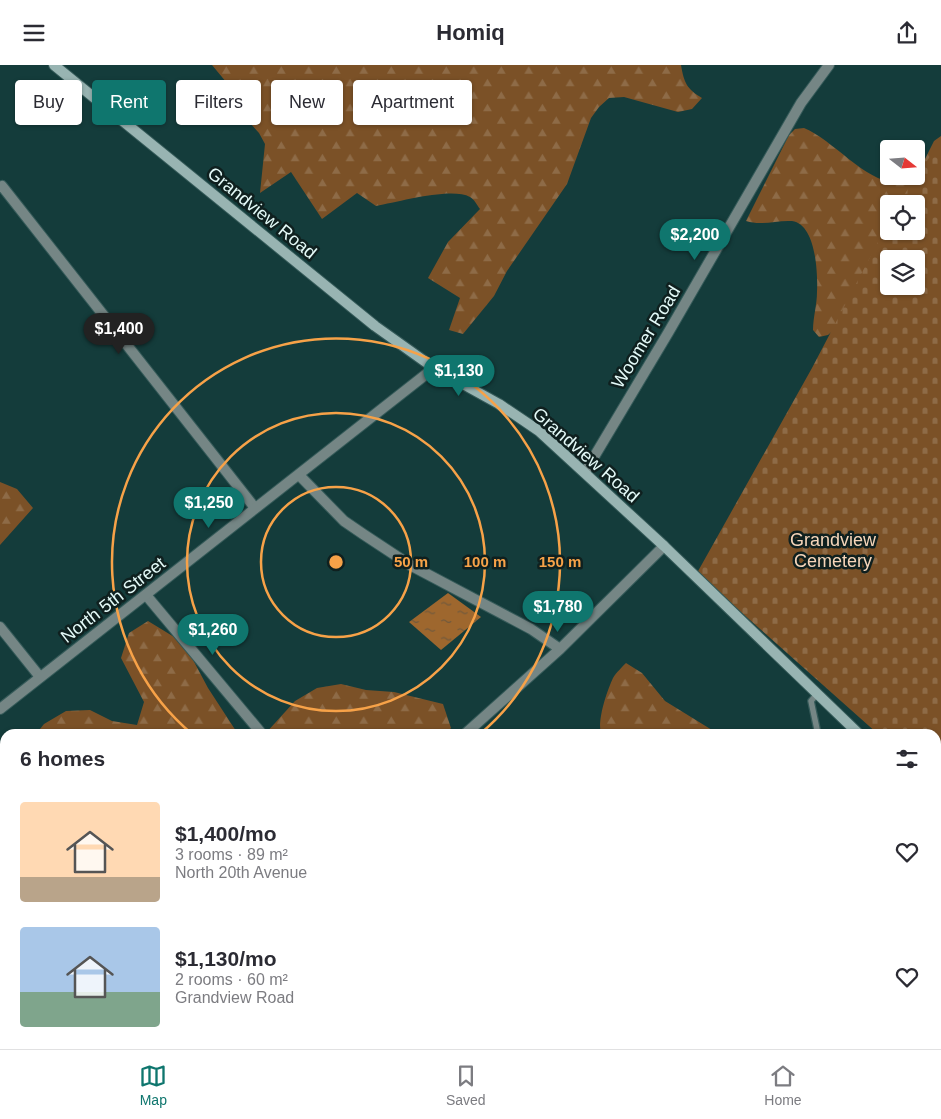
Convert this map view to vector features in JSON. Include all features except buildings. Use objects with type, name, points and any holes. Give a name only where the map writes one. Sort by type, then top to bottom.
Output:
[{"type":"main road","name":"Grandview Road","points":[[54,65],[376,326],[434,367],[521,418],[550,440],[664,546],[854,729]]},
{"type":"street","name":"Woomer Road","points":[[584,472],[668,333],[801,103],[829,65]]},
{"type":"street","points":[[1,186],[255,508]]},
{"type":"street","name":"North 5th Street","points":[[0,709],[434,367]]},
{"type":"street","points":[[299,475],[344,521],[363,534],[431,576],[461,590],[531,629],[560,649]]},
{"type":"street","points":[[471,729],[560,649],[664,546]]},
{"type":"street","points":[[146,595],[258,729]]},
{"type":"street","points":[[0,627],[40,677]]},
{"type":"lane","points":[[817,693],[811,701],[817,729]]},
{"type":"green space","points":[[212,65],[681,65],[687,85],[702,98],[692,109],[678,112],[624,97],[609,98],[599,107],[591,118],[567,184],[507,271],[494,296],[463,334],[449,330],[460,298],[428,278],[448,242],[480,209],[473,199],[461,194],[438,194],[376,206],[357,193],[322,219],[291,172],[260,193],[265,144],[252,125],[261,125],[261,80],[224,80]]},
{"type":"green space","points":[[804,128],[826,141],[860,168],[880,179],[880,185],[921,185],[914,195],[880,195],[880,240],[883,240],[835,329],[828,335],[819,337],[813,330],[817,297],[816,262],[811,240],[806,231],[800,224],[792,221],[758,223],[746,221],[789,135],[795,129]]},
{"type":"green space","points":[[941,136],[941,158],[925,180],[925,159],[934,141]]},
{"type":"green space","name":"Grandview Cemetery","points":[[941,140],[941,729],[872,729],[697,573],[812,368],[880,238],[880,240],[925,240],[925,195],[904,195],[911,185],[925,185],[925,164]]},
{"type":"green space","points":[[0,482],[17,489],[33,508],[0,545]]},
{"type":"green space","points":[[148,621],[184,643],[208,688],[235,729],[40,729],[44,724],[66,711],[90,710],[112,721],[137,725],[144,702],[121,658],[129,633]]},
{"type":"green space","points":[[626,663],[642,673],[665,701],[710,729],[600,729],[603,706],[614,676]]},
{"type":"green space","points":[[341,684],[366,690],[394,692],[443,704],[451,728],[270,729],[295,701],[317,688]]},
{"type":"water","points":[[448,593],[481,617],[441,650],[409,622]]}]
